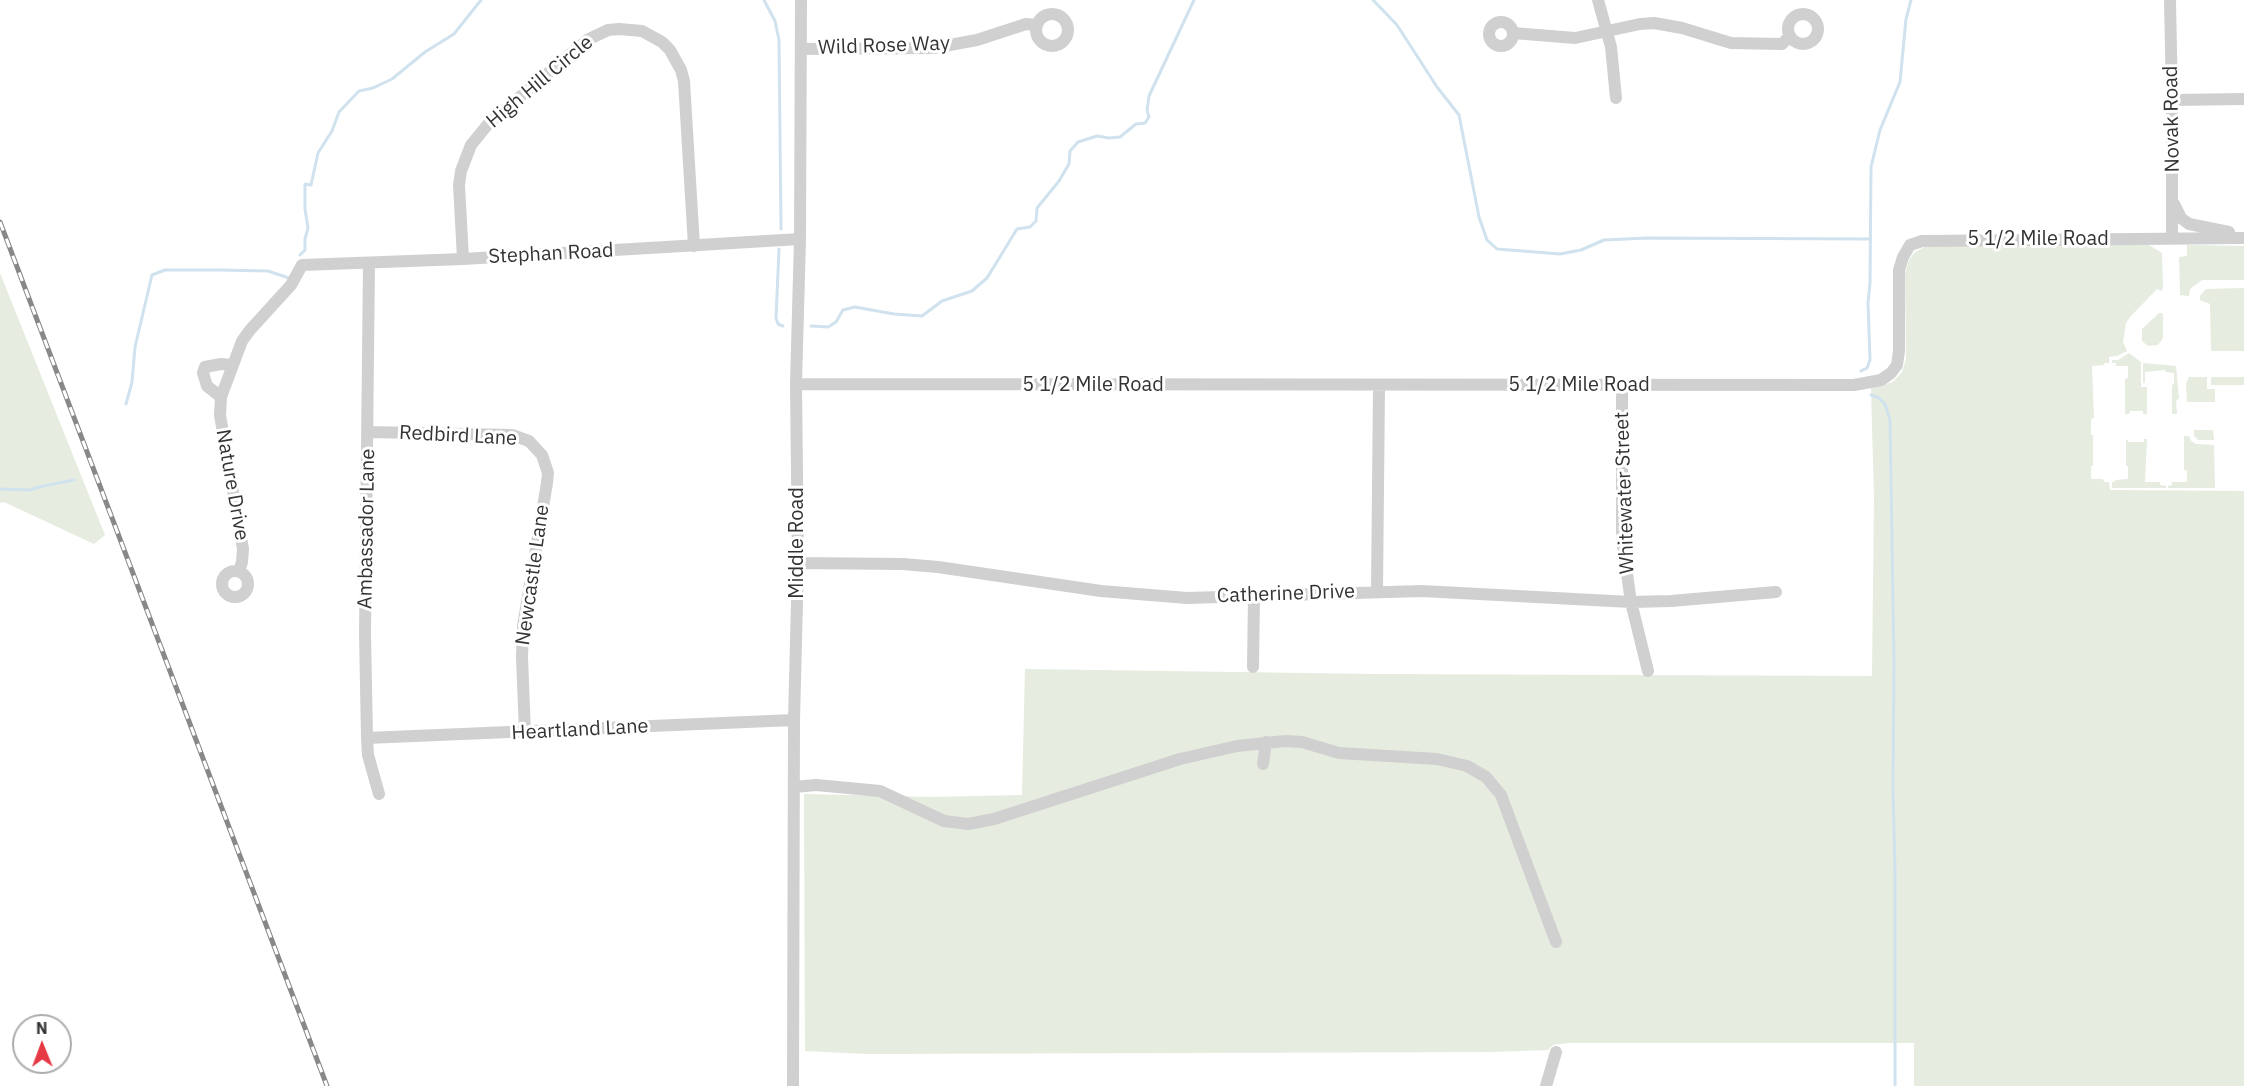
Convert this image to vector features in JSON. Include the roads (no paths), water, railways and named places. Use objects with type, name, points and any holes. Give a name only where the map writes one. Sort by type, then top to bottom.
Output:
[{"type":"street","name":"Middle Road","points":[[793,1086],[794,720],[798,563],[796,384],[800,239],[801,0]]},
{"type":"street","points":[[1598,0],[1608,31],[1614,66],[1616,98]]},
{"type":"street","name":"Novak Road","points":[[2170,0],[2172,238]]},
{"type":"street","points":[[1513,33],[1533,33],[1562,39],[1654,23],[1682,28],[1731,43],[1782,44],[1791,36]]},
{"type":"street","name":"Wild Rose Way","points":[[801,49],[933,48],[977,40],[1026,24],[1036,25]]},
{"type":"street","name":"High Hill Circle","points":[[464,259],[459,185],[465,158],[471,145],[489,123],[587,40],[608,30],[619,28],[642,31],[652,36],[670,50],[681,70],[684,81],[694,246]]},
{"type":"street","points":[[2172,100],[2244,99]]},
{"type":"street","points":[[2172,200],[2181,218],[2189,224],[2244,236]]},
{"type":"street","name":"5 1/2 Mile Road","points":[[796,384],[1854,385],[1881,380],[1891,373],[1897,364],[1899,270],[1910,245],[1936,240],[2244,236]]},
{"type":"street","name":"Stephan Road","points":[[302,265],[464,259],[800,239]]},
{"type":"street","name":"Ambassador Lane","points":[[369,263],[365,633],[368,754],[379,794]]},
{"type":"street","name":"Nature Drive","points":[[239,571],[243,549],[220,415],[221,397],[242,341],[291,285],[302,265]]},
{"type":"street","points":[[221,397],[207,386],[203,373],[205,367],[221,364],[232,365]]},
{"type":"street","name":"Whitewater Street","points":[[1622,384],[1622,539],[1630,602],[1648,671]]},
{"type":"street","points":[[1377,591],[1379,386]]},
{"type":"street","name":"Redbird Lane","points":[[368,432],[512,435],[529,441],[542,455]]},
{"type":"street","name":"Newcastle Lane","points":[[525,733],[523,627],[547,483],[548,473],[542,455]]},
{"type":"street","name":"Catherine Drive","points":[[798,563],[903,564],[938,567],[1101,591],[1187,598],[1377,591],[1479,592],[1630,602],[1776,592]]},
{"type":"street","points":[[1253,667],[1254,597]]},
{"type":"street","name":"Heartland Lane","points":[[367,738],[794,720]]},
{"type":"street","points":[[794,787],[816,785],[880,791],[944,821],[968,824],[994,819],[1180,759],[1237,746],[1266,742],[1302,742],[1340,753],[1437,759],[1467,766],[1486,777],[1501,795],[1556,942]]},
{"type":"street","points":[[1263,764],[1266,742]]},
{"type":"street","points":[[1546,1086],[1556,1052]]},
{"type":"waterway","points":[[300,255],[305,250],[308,228],[305,184],[311,185],[318,153],[332,131],[339,112],[359,91],[373,88],[392,79],[425,52],[454,34],[481,0]]},
{"type":"waterway","points":[[764,0],[775,21],[779,40],[781,229]]},
{"type":"waterway","points":[[811,326],[828,327],[836,322],[843,310],[855,307],[922,316],[942,301],[972,291],[987,278],[1017,229],[1030,227],[1036,221],[1037,208],[1059,181],[1069,164],[1070,151],[1078,142],[1097,136],[1120,137],[1136,124],[1145,123],[1149,117],[1147,110],[1149,96],[1194,0]]},
{"type":"waterway","points":[[1373,0],[1397,25],[1437,87],[1459,115],[1479,217],[1487,240],[1497,249],[1560,254],[1581,250],[1604,240],[1647,238],[1870,239]]},
{"type":"waterway","points":[[1861,371],[1867,368],[1870,360],[1868,303],[1871,167],[1880,130],[1900,82],[1906,19],[1911,0]]},
{"type":"waterway","points":[[779,249],[776,318],[778,324],[783,326]]},
{"type":"waterway","points":[[126,404],[132,382],[135,347],[152,275],[165,270],[268,271],[289,278]]},
{"type":"waterway","points":[[1871,395],[1879,398],[1885,404],[1890,420],[1894,662],[1895,1086]]},
{"type":"waterway","points":[[0,489],[30,490],[74,480]]},
{"type":"railway","points":[[0,222],[327,1086]]}]
